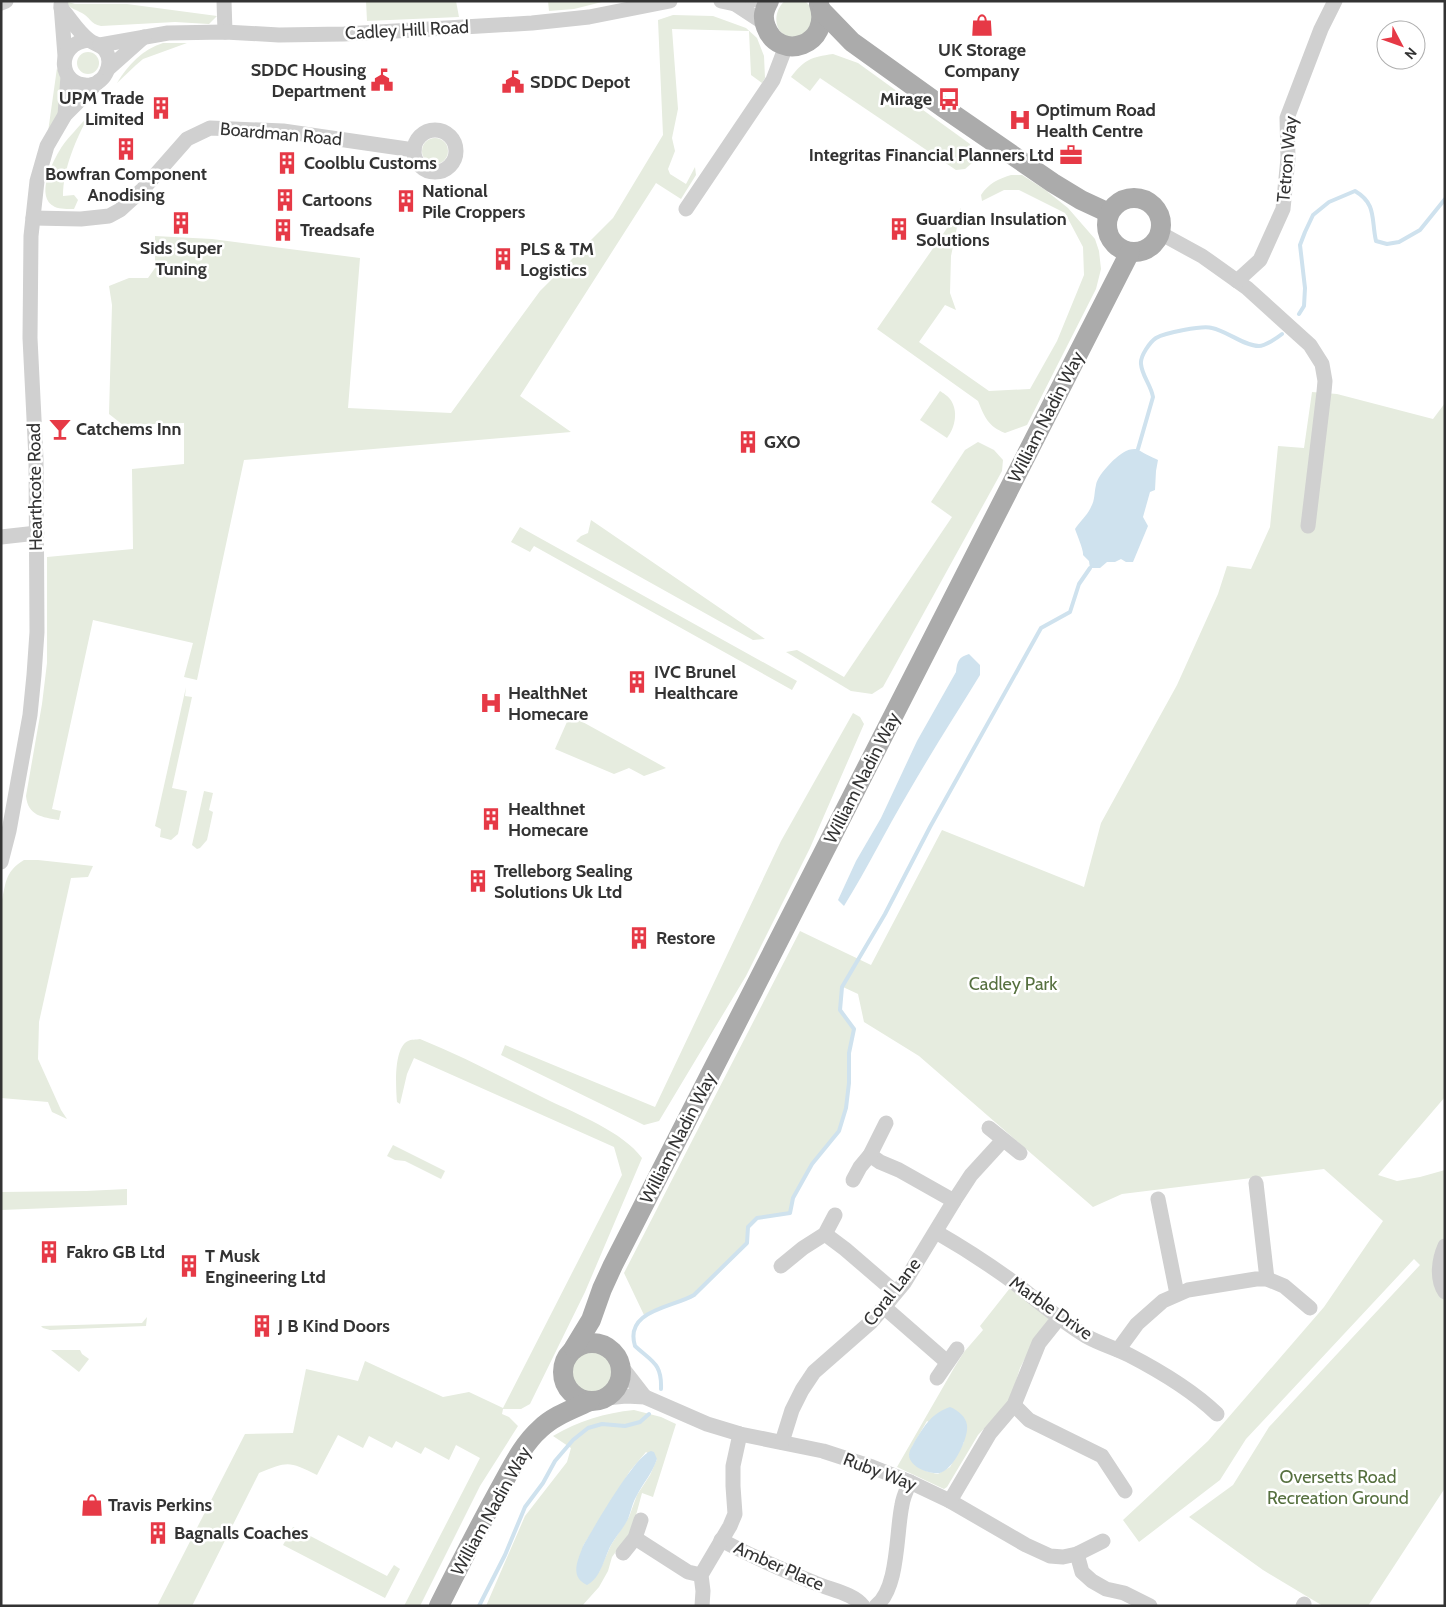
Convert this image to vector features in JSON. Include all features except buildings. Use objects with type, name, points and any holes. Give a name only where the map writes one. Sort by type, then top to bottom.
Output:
[{"type":"main road","points":[[769,1],[764,13],[764,23],[774,40],[786,46],[803,45],[819,32],[821,26],[820,6]]},
{"type":"main road","points":[[820,6],[852,42],[952,114],[1052,183],[1081,200],[1109,213]]},
{"type":"main road","points":[[812,39],[826,38],[852,42]]},
{"type":"main road","points":[[1142,198],[1154,206],[1160,215],[1162,224],[1156,242],[1140,251],[1130,252],[1121,249],[1109,238],[1106,223],[1109,213],[1116,204],[1124,199],[1142,198]]},
{"type":"main road","name":"William Nadin Way","points":[[574,1348],[586,1330],[598,1305],[602,1289],[613,1265],[1130,252]]},
{"type":"main road","points":[[598,1305],[606,1340],[616,1358],[621,1374],[617,1388],[598,1400],[582,1400],[574,1396],[563,1381],[562,1368],[564,1360],[574,1348],[589,1342],[605,1345],[616,1358]]},
{"type":"main road","name":"William Nadin Way","points":[[548,1421],[558,1400],[563,1381]]},
{"type":"main road","name":"William Nadin Way","points":[[439,1606],[514,1464],[538,1430],[548,1421],[570,1409],[598,1400]]},
{"type":"street","points":[[1,3],[6,1]]},
{"type":"street","points":[[224,1],[225,32]]},
{"type":"street","name":"Cadley Hill Road","points":[[95,43],[168,33],[344,34],[532,23],[590,16],[670,1]]},
{"type":"street","points":[[728,2],[751,1]]},
{"type":"street","name":"Tetron Way","points":[[1237,281],[1260,260],[1283,209],[1288,158],[1287,118],[1335,1]]},
{"type":"street","points":[[728,2],[764,23]]},
{"type":"street","points":[[60,5],[95,43],[106,52],[109,61],[104,75]]},
{"type":"street","points":[[60,5],[65,70],[74,82],[81,85],[92,85],[144,37]]},
{"type":"street","points":[[65,56],[70,47],[80,41],[95,43]]},
{"type":"street","points":[[686,209],[773,80],[786,46]]},
{"type":"street","name":"Hearthcote Road","points":[[1,862],[9,831],[30,715],[37,632],[36,458],[30,338],[31,236],[37,181],[47,146],[65,115],[104,75]]},
{"type":"street","name":"Hearthcote Road","points":[[65,115],[68,76]]},
{"type":"street","name":"Boardman Road","points":[[33,218],[89,219],[109,216],[120,210],[138,193],[187,139],[210,128],[283,131],[414,150]]},
{"type":"street","points":[[1160,234],[1202,256],[1247,288],[1310,345],[1322,364],[1325,381],[1308,526]]},
{"type":"street","points":[[1,538],[37,532]]},
{"type":"street","points":[[852,1180],[870,1155],[886,1123]]},
{"type":"street","points":[[989,1128],[1020,1153]]},
{"type":"street","name":"Coral Lane","points":[[782,1442],[792,1410],[814,1372],[871,1322],[904,1283],[971,1175],[1003,1140]]},
{"type":"street","points":[[870,1155],[954,1201]]},
{"type":"street","points":[[1256,1183],[1268,1279]]},
{"type":"street","points":[[1158,1199],[1177,1294]]},
{"type":"street","points":[[780,1266],[825,1234],[835,1215]]},
{"type":"street","name":"Marble Drive","points":[[936,1232],[974,1254],[1059,1318],[1088,1337],[1129,1355],[1166,1377],[1205,1403],[1217,1414]]},
{"type":"street","points":[[825,1234],[846,1249],[895,1292]]},
{"type":"street","points":[[1445,1246],[1440,1258],[1440,1285],[1445,1292]]},
{"type":"street","points":[[1118,1350],[1137,1324],[1163,1300],[1188,1290],[1256,1279],[1268,1279],[1284,1286],[1310,1308]]},
{"type":"street","points":[[884,1307],[948,1362]]},
{"type":"street","points":[[950,1501],[990,1433],[1014,1405],[1039,1343],[1059,1318]]},
{"type":"street","points":[[937,1378],[957,1349]]},
{"type":"street","name":"Ruby Way","points":[[616,1358],[646,1397]]},
{"type":"street","name":"Ruby Way","points":[[598,1400],[626,1396],[646,1397],[707,1424],[740,1434],[823,1451],[872,1467],[950,1501],[1026,1545],[1050,1556],[1063,1557],[1077,1554],[1103,1541]]},
{"type":"street","points":[[1014,1405],[1029,1420],[1102,1456],[1125,1491]]},
{"type":"street","points":[[702,1606],[704,1591],[701,1575],[735,1514],[734,1466],[740,1434]]},
{"type":"street","points":[[876,1606],[881,1602],[891,1583],[902,1503],[910,1482]]},
{"type":"street","points":[[622,1553],[635,1538],[641,1520]]},
{"type":"street","points":[[635,1538],[688,1572],[701,1575]]},
{"type":"street","name":"Amber Place","points":[[721,1540],[750,1556],[858,1599],[863,1606]]},
{"type":"street","points":[[1077,1554],[1082,1572],[1092,1581],[1106,1589],[1124,1593],[1150,1606]]},
{"type":"green space","points":[[65,1],[75,4],[127,4],[217,16],[209,24],[175,22],[101,26],[95,24]]},
{"type":"green space","points":[[366,1],[456,1],[459,17],[367,21]]},
{"type":"green space","points":[[548,1],[606,1],[574,9],[549,11]]},
{"type":"green space","points":[[785,1],[805,1],[812,8],[814,21],[803,35],[791,37],[780,31],[776,21],[778,10]]},
{"type":"green space","points":[[673,15],[713,16],[746,28],[757,38],[764,56],[765,78],[762,83],[751,75],[749,31],[672,29],[678,109],[672,138],[675,151],[668,169],[670,174],[686,184],[695,167],[696,175],[681,199],[656,183],[520,396],[571,432],[244,460],[197,680],[184,677],[193,643],[93,620],[52,809],[61,811],[59,820],[33,812],[27,803],[26,796],[47,663],[47,557],[133,549],[132,469],[184,464],[184,423],[123,425],[109,414],[112,305],[109,286],[129,278],[148,278],[155,268],[155,236],[212,239],[360,258],[348,408],[451,413],[540,291],[613,218],[663,135],[658,20]]},
{"type":"green space","points":[[163,43],[187,43],[143,59],[117,83],[137,58],[149,49]]},
{"type":"green space","points":[[88,52],[96,55],[99,63],[96,71],[88,74],[80,71],[77,63],[80,55]]},
{"type":"green space","points":[[833,54],[858,63],[970,144],[973,155],[972,163],[965,169],[956,170],[820,78],[810,91],[791,77],[809,60]]},
{"type":"green space","points":[[57,68],[62,87],[61,104],[47,139]]},
{"type":"green space","points":[[89,115],[71,154],[65,175],[63,196],[74,195],[78,200],[74,209],[55,207],[49,202],[46,195],[47,179],[50,170],[64,144]]},
{"type":"green space","points":[[435,138],[444,142],[448,151],[444,160],[435,164],[426,160],[422,151],[426,142]]},
{"type":"green space","points":[[1011,175],[1022,175],[1068,208],[1095,239],[1099,251],[1101,269],[1096,289],[1027,425],[1005,433],[988,421],[978,401],[877,329],[961,208],[951,256],[950,293],[956,310],[945,305],[919,342],[989,391],[1030,389],[1057,341],[1084,275],[1083,247],[1065,213],[1019,190],[1004,190],[982,201],[981,195],[987,187]]},
{"type":"green space","points":[[940,391],[953,404],[955,414],[954,424],[947,438],[920,420]]},
{"type":"green space","points":[[1312,392],[1337,394],[1433,419],[1445,403],[1445,1097],[1378,1175],[1397,1181],[1445,1170],[1445,1488],[1368,1606],[1323,1606],[1263,1570],[1189,1517],[1233,1485],[1269,1427],[1420,1265],[1414,1259],[1246,1439],[1220,1480],[1139,1542],[1123,1520],[1208,1441],[1324,1307],[1383,1221],[1324,1169],[1122,1194],[1093,1207],[919,1056],[864,1022],[858,994],[843,987],[840,1010],[854,1029],[849,1053],[849,1083],[846,1108],[839,1131],[812,1164],[793,1198],[790,1213],[757,1218],[748,1227],[747,1243],[694,1295],[684,1301],[644,1315],[624,1273],[800,931],[871,965],[942,830],[1084,887],[1101,823],[1177,685],[1218,594],[1227,566],[1251,569],[1270,527],[1278,446],[1304,448]]},
{"type":"green space","points":[[978,442],[994,450],[1003,460],[1002,471],[883,687],[872,694],[851,691],[786,652],[797,650],[844,677],[952,517],[931,502],[965,450]]},
{"type":"green space","points":[[591,520],[765,639],[753,640],[576,541],[588,533]]},
{"type":"green space","points":[[520,527],[797,681],[792,690],[534,546],[530,552],[511,542]]},
{"type":"green space","points":[[186,687],[185,696],[192,697],[172,788],[187,791],[178,834],[171,840],[160,837],[161,829],[155,826]]},
{"type":"green space","points":[[853,713],[860,717],[864,724],[810,848],[746,976],[659,1121],[644,1125],[501,1055],[505,1045],[655,1107],[781,841]]},
{"type":"green space","points":[[570,715],[666,768],[644,776],[629,768],[614,774],[555,749]]},
{"type":"green space","points":[[204,791],[213,793],[209,810],[213,812],[207,840],[197,849],[192,845]]},
{"type":"green space","points":[[24,860],[93,866],[88,877],[71,878],[39,1022],[38,1059],[67,1119],[52,1112],[48,1102],[1,1098],[1,905],[9,874]]},
{"type":"green space","points":[[420,1039],[599,1124],[623,1140],[642,1158],[585,1292],[530,1404],[521,1409],[503,1409],[502,1414],[509,1417],[518,1426],[480,1486],[420,1606],[404,1606],[480,1458],[456,1445],[449,1460],[425,1447],[421,1454],[396,1441],[392,1448],[369,1436],[363,1448],[338,1435],[317,1475],[288,1464],[276,1466],[259,1473],[192,1606],[157,1606],[245,1434],[293,1433],[306,1369],[358,1381],[365,1361],[443,1397],[469,1392],[503,1408],[622,1175],[614,1147],[414,1058],[407,1074],[400,1104],[397,1102],[396,1069],[400,1052],[403,1045],[408,1041]]},
{"type":"green space","points":[[393,1145],[445,1171],[441,1179],[405,1161],[395,1160],[387,1156]]},
{"type":"green space","points":[[127,1189],[127,1205],[1,1210],[1,1192]]},
{"type":"green space","points":[[1010,1288],[1048,1318],[1048,1324],[1034,1341],[1020,1368],[1010,1401],[978,1435],[944,1489],[897,1467],[964,1352],[983,1330],[980,1326]],"holes":[[[927,1421],[964,1442],[950,1467],[938,1474],[921,1468],[909,1455]]]},
{"type":"green space","points":[[147,1317],[146,1326],[50,1330],[41,1326],[142,1323]]},
{"type":"green space","points":[[51,1350],[80,1350],[89,1359],[79,1372]]},
{"type":"green space","points":[[588,1352],[596,1352],[608,1358],[614,1374],[608,1390],[596,1396],[588,1396],[576,1390],[570,1378],[570,1370],[576,1358]]},
{"type":"green space","points":[[634,1410],[661,1417],[676,1424],[653,1497],[642,1493],[632,1530],[612,1557],[608,1571],[599,1587],[582,1606],[486,1606],[525,1516],[567,1462],[571,1448],[553,1436],[582,1422]],"holes":[[[646,1452],[657,1459],[650,1475],[637,1495],[629,1517],[611,1545],[599,1572],[583,1546],[630,1471]]]},
{"type":"green space","points":[[293,1527],[387,1576],[394,1565],[400,1569],[385,1598],[283,1545]]},
{"type":"water","points":[[1138,449],[1158,460],[1155,490],[1150,492],[1143,517],[1148,526],[1133,562],[1126,562],[1121,559],[1115,562],[1107,562],[1100,568],[1090,568],[1089,561],[1083,555],[1075,529],[1091,507],[1097,481],[1104,470],[1122,453]]},
{"type":"water","points":[[969,654],[980,665],[980,675],[917,778],[844,906],[838,900],[856,861],[881,818],[917,741],[956,672],[959,660]]},
{"type":"water","points":[[950,1407],[965,1419],[967,1431],[963,1445],[955,1460],[945,1471],[936,1473],[923,1470],[909,1458],[910,1450],[925,1425],[938,1413]]},
{"type":"water","points":[[651,1451],[654,1452],[657,1459],[635,1500],[626,1523],[611,1545],[596,1578],[587,1585],[581,1582],[576,1568],[583,1546],[625,1478],[635,1465]]},
{"type":"waterway","points":[[1299,314],[1304,306],[1305,288],[1300,245],[1313,215],[1329,202],[1355,191],[1362,196],[1367,201],[1372,213],[1376,241],[1387,244],[1399,242],[1420,230],[1445,199]]},
{"type":"waterway","points":[[1138,449],[1153,397],[1143,373],[1141,361],[1146,350],[1156,338],[1184,330],[1207,327],[1218,330],[1247,344],[1262,346],[1282,334]]},
{"type":"waterway","points":[[661,1389],[658,1368],[635,1346],[633,1334],[636,1325],[643,1317],[652,1312],[694,1295],[747,1243],[748,1227],[757,1218],[790,1213],[793,1198],[812,1164],[839,1131],[846,1108],[849,1083],[849,1053],[854,1029],[840,1010],[842,987],[885,914],[930,827],[1041,628],[1070,612],[1079,584],[1090,568]]},
{"type":"waterway","points":[[479,1606],[505,1555],[525,1507],[543,1483],[555,1461],[573,1440],[588,1428],[602,1424],[625,1426],[640,1422],[649,1414]]},
{"type":"place","name":"UK Storage Company","points":[[982,25]]},
{"type":"place","name":"SDDC Housing Department","points":[[382,80]]},
{"type":"place","name":"SDDC Depot","points":[[513,82]]},
{"type":"place","name":"Mirage","points":[[949,99]]},
{"type":"place","name":"UPM Trade Limited","points":[[161,108]]},
{"type":"place","name":"Optimum Road Health Centre","points":[[1020,120]]},
{"type":"place","name":"Bowfran Component Anodising","points":[[126,149]]},
{"type":"place","name":"Integritas Financial Planners Ltd","points":[[1071,155]]},
{"type":"place","name":"Coolblu Customs","points":[[287,163]]},
{"type":"place","name":"Cartoons","points":[[285,200]]},
{"type":"place","name":"National Pile Croppers","points":[[406,201]]},
{"type":"place","name":"Sids Super Tuning","points":[[181,223]]},
{"type":"place","name":"Guardian Insulation Solutions","points":[[899,229]]},
{"type":"place","name":"Treadsafe","points":[[283,230]]},
{"type":"place","name":"PLS & TM Logistics","points":[[503,259]]},
{"type":"place","name":"Catchems Inn","points":[[60,429]]},
{"type":"place","name":"GXO","points":[[748,442]]},
{"type":"place","name":"IVC Brunel Healthcare","points":[[637,682]]},
{"type":"place","name":"HealthNet Homecare","points":[[491,703]]},
{"type":"place","name":"Healthnet Homecare","points":[[491,819]]},
{"type":"place","name":"Trelleborg Sealing Solutions Uk Ltd","points":[[478,881]]},
{"type":"place","name":"Restore","points":[[639,938]]},
{"type":"place","name":"Fakro GB Ltd","points":[[49,1252]]},
{"type":"place","name":"T Musk Engineering Ltd","points":[[189,1266]]},
{"type":"place","name":"J B Kind Doors","points":[[262,1326]]},
{"type":"place","name":"Travis Perkins","points":[[92,1505]]},
{"type":"place","name":"Bagnalls Coaches","points":[[158,1533]]},
{"type":"park label","name":"Cadley Park","points":[[1013,984]]},
{"type":"park label","name":"Oversetts Road Recreation Ground","points":[[1338,1487]]}]
